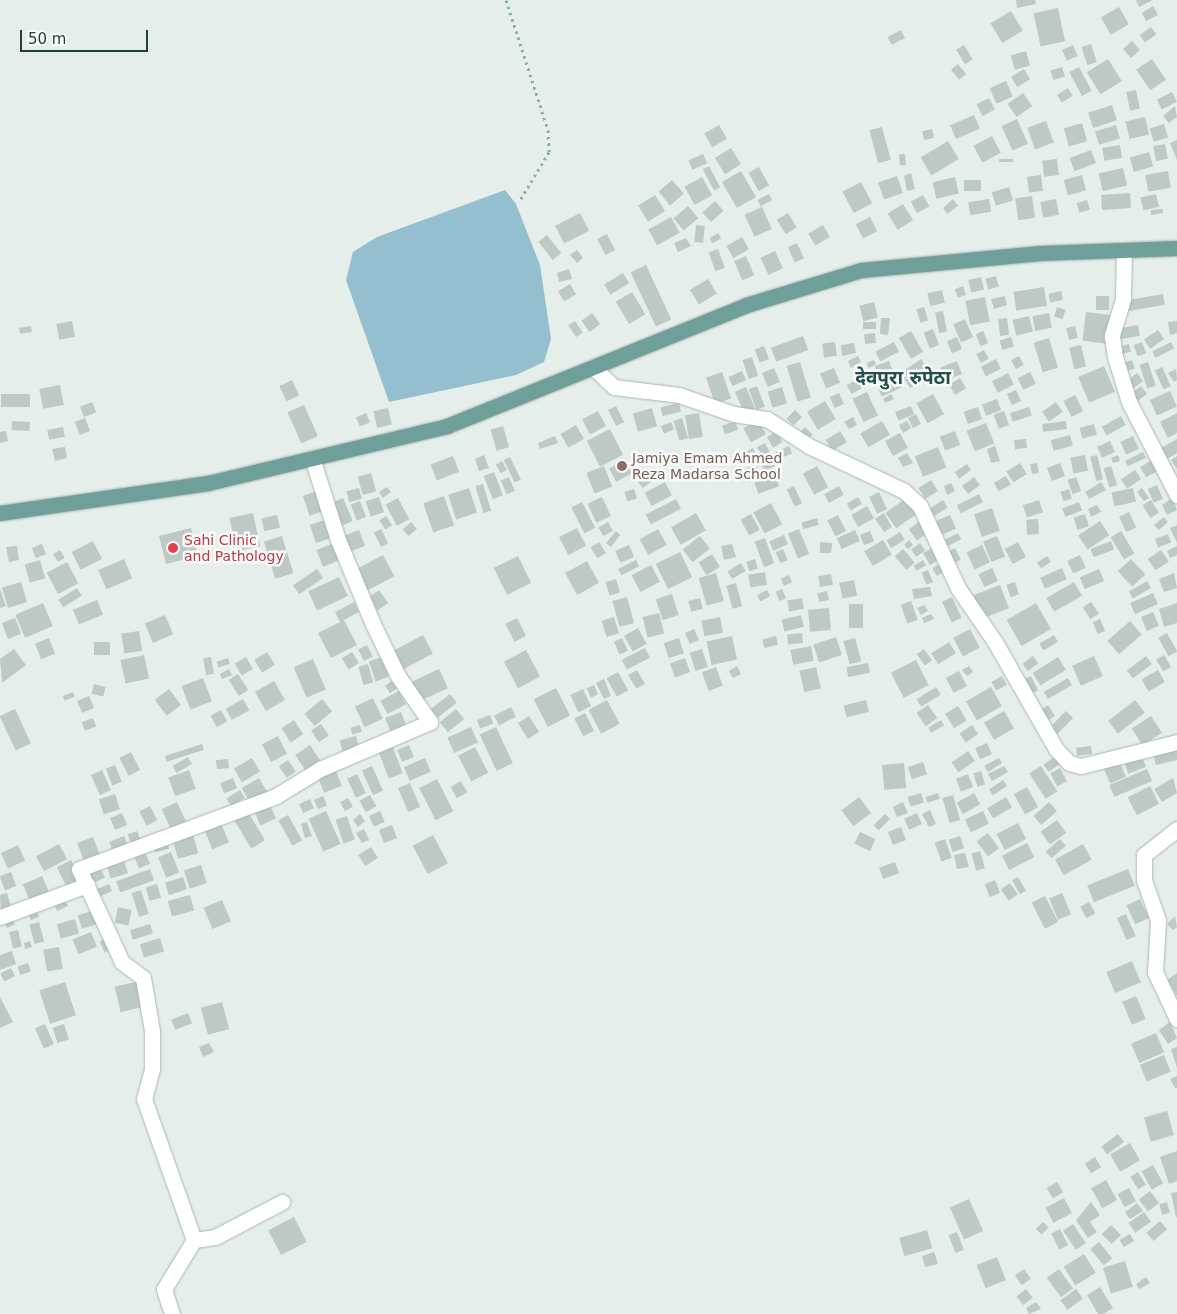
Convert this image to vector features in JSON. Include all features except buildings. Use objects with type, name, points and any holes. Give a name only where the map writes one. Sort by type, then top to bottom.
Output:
[{"type":"main road","points":[[0,513],[208,483],[447,426],[746,304],[861,270],[1040,253],[1177,248]]},
{"type":"street","points":[[1124,251],[1123,299],[1112,336],[1115,357],[1129,402],[1177,495]]},
{"type":"street","points":[[592,367],[614,387],[679,395],[734,414],[767,420],[809,446],[904,491],[920,506],[958,588],[995,642],[1056,750],[1069,763],[1081,766],[1177,742]]},
{"type":"street","points":[[194,1240],[144,1100],[152,1068],[152,1030],[143,978],[122,962],[79,869],[276,796],[320,769],[430,722],[398,676],[373,624],[338,540],[312,458]]},
{"type":"street","points":[[1177,829],[1144,855],[1144,872],[1158,920],[1156,972],[1177,1019]]},
{"type":"street","points":[[0,917],[86,885]]},
{"type":"street","points":[[194,1240],[216,1237],[282,1202]]},
{"type":"street","points":[[172,1314],[164,1290],[194,1240]]},
{"type":"path","points":[[506,0],[548,130],[549,152],[520,200]]},
{"type":"water","points":[[505,190],[516,204],[540,265],[551,339],[544,362],[516,375],[389,402],[346,280],[353,252],[377,237]]},
{"type":"place","name":"Jamiya Emam Ahmed Reza Madarsa School","points":[[622,466]]},
{"type":"place","name":"Sahi Clinic and Pathology","points":[[173,548]]},
{"type":"district","name":"देवपुरा रुपेठा","points":[[903,378]]}]
